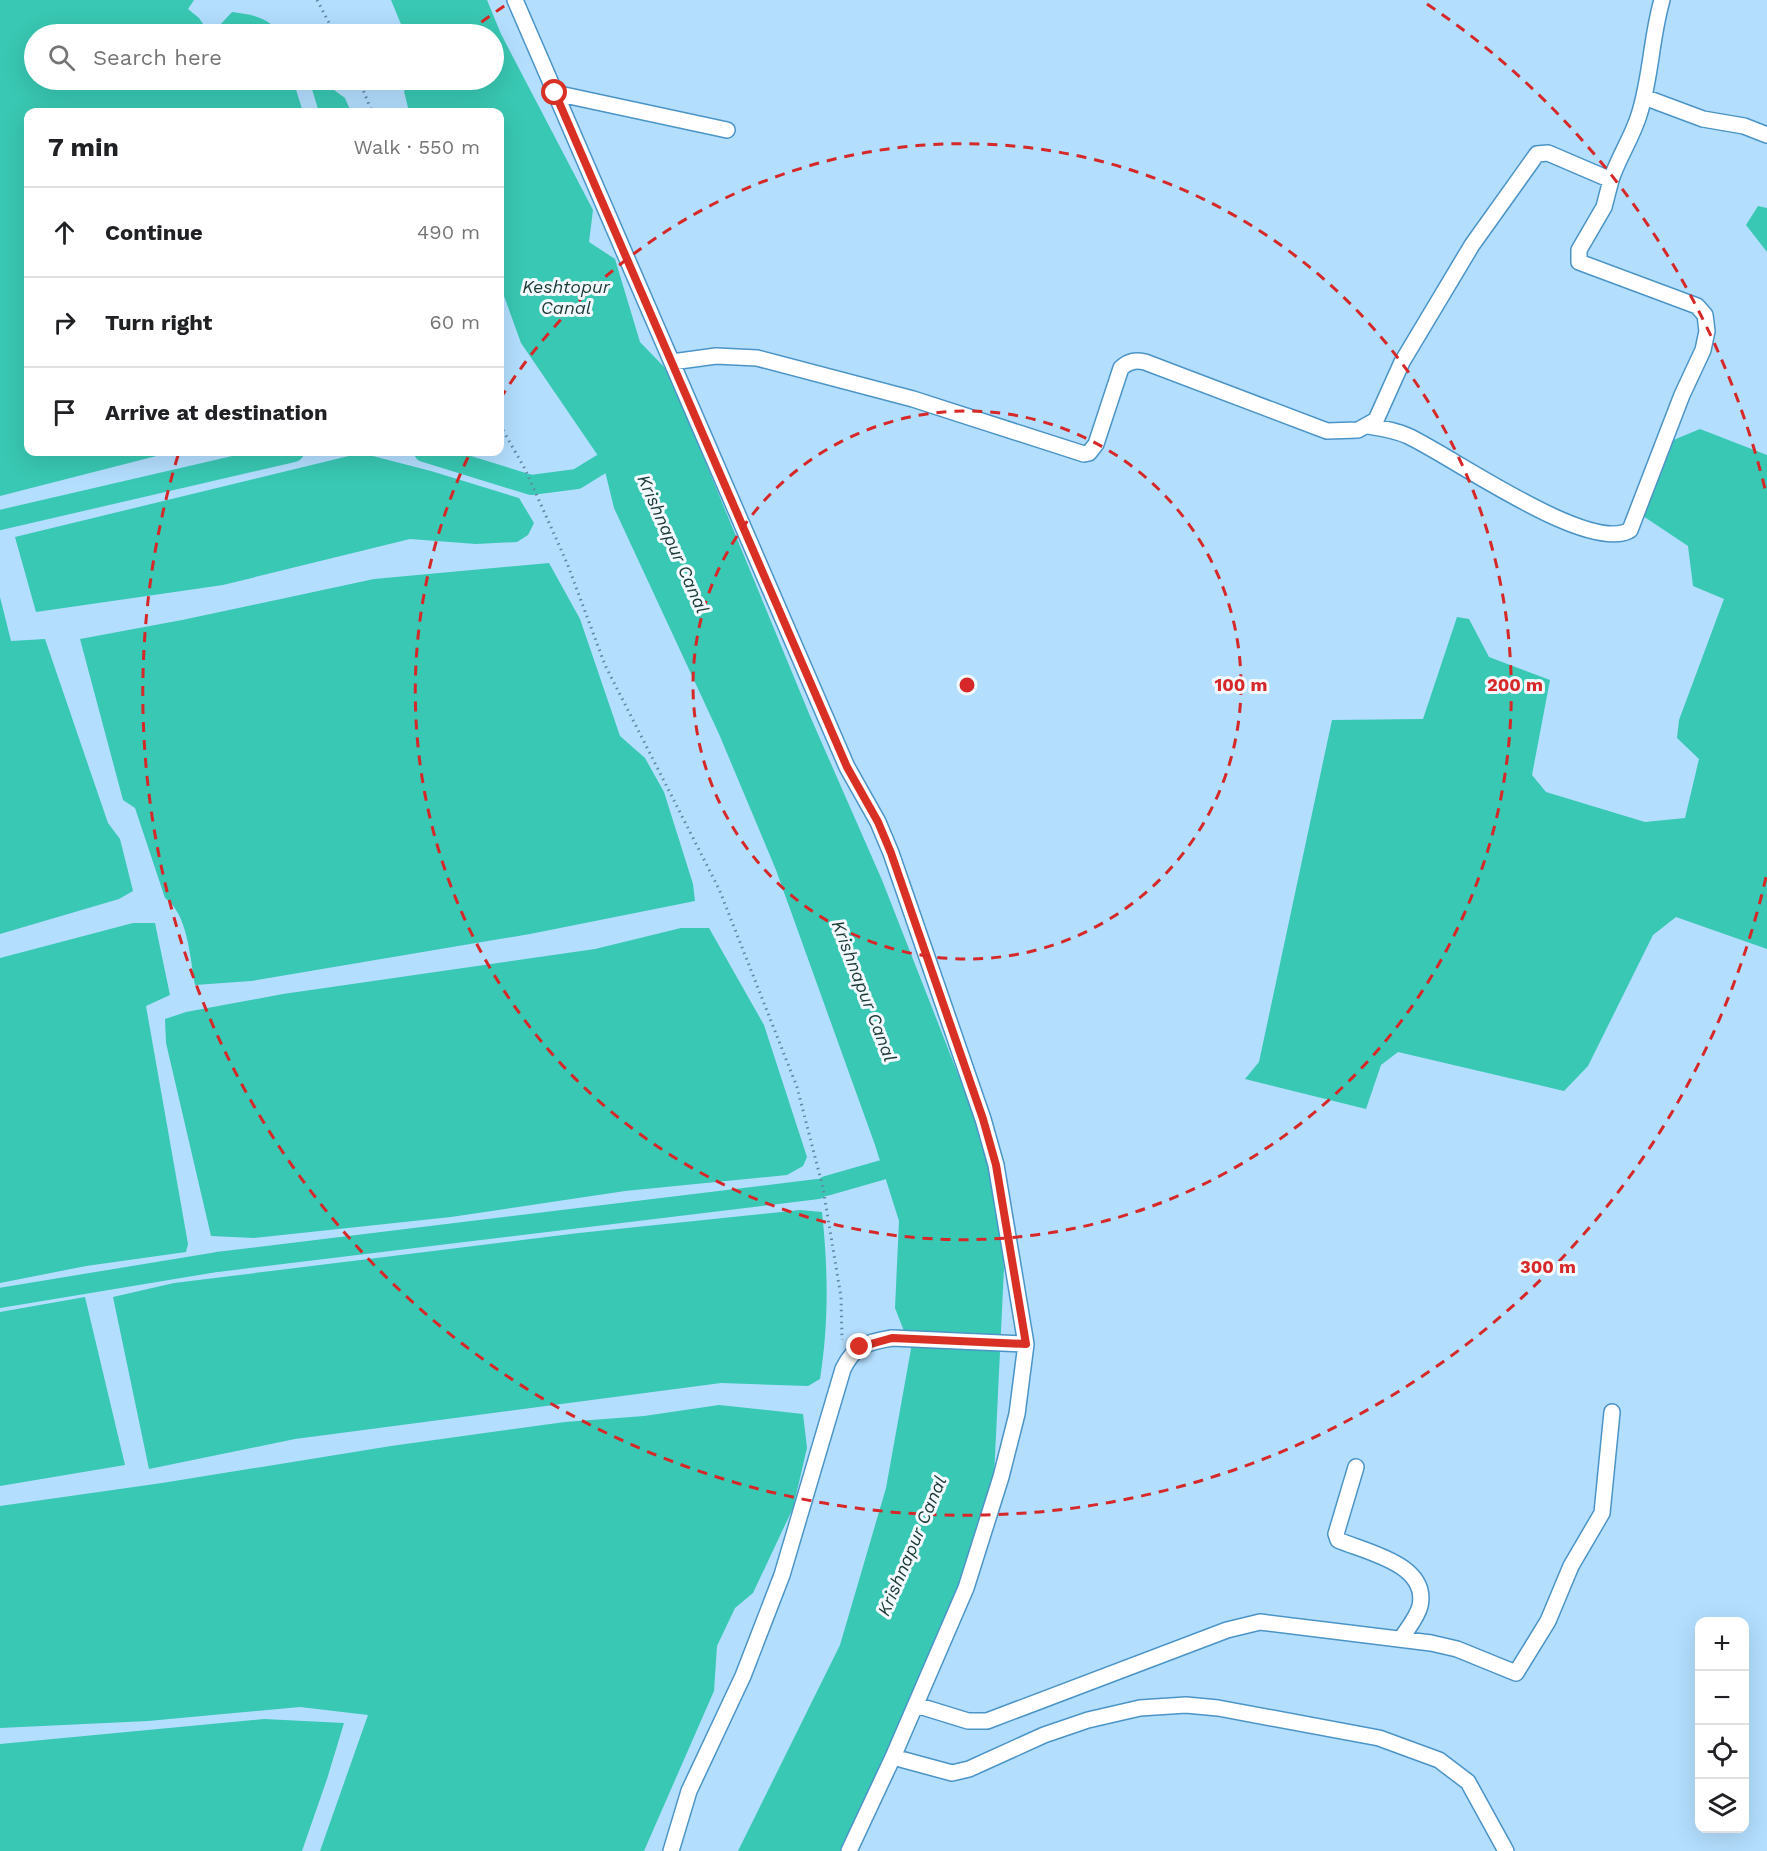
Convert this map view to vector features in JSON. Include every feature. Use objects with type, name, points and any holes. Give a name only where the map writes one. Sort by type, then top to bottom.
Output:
[{"type":"street","points":[[515,0],[847,767],[878,822],[891,853],[983,1119],[996,1165],[1026,1344],[1017,1413],[1001,1477],[966,1588],[894,1757],[849,1851]]},
{"type":"street","points":[[1368,426],[1406,435],[1526,503],[1561,520],[1614,535],[1630,530],[1682,395],[1696,367],[1707,331],[1705,315],[1697,306],[1579,262],[1579,250],[1604,207],[1611,180],[1638,118],[1644,97],[1654,27],[1662,0]]},
{"type":"street","points":[[555,93],[727,130]]},
{"type":"street","points":[[1644,97],[1703,119],[1744,126],[1767,135]]},
{"type":"street","points":[[672,362],[716,356],[757,358],[913,399],[1084,454],[1089,453],[1096,444],[1121,368],[1127,362],[1136,360],[1327,431],[1358,430],[1368,426],[1382,409],[1402,362],[1472,245],[1537,154],[1548,153],[1611,180]]},
{"type":"street","points":[[671,1851],[689,1791],[743,1676],[782,1575],[843,1369],[851,1353],[876,1341],[892,1338],[1026,1344]]},
{"type":"street","points":[[916,1705],[968,1721],[987,1721],[1227,1630],[1260,1622],[1457,1648],[1513,1673],[1519,1670],[1548,1621],[1570,1566],[1602,1513],[1612,1412]]},
{"type":"street","points":[[1356,1467],[1336,1534],[1338,1540],[1391,1561],[1407,1570],[1415,1580],[1420,1606],[1401,1639]]},
{"type":"street","points":[[894,1757],[952,1773],[969,1769],[1044,1735],[1088,1720],[1140,1708],[1186,1705],[1218,1708],[1379,1738],[1439,1760],[1468,1782],[1506,1851]]},
{"type":"path","points":[[317,0],[330,24]]},
{"type":"path","points":[[363,90],[370,108]]},
{"type":"path","points":[[504,432],[525,470],[567,563],[605,665],[719,889],[797,1087],[823,1188],[841,1297],[843,1369]]},
{"type":"water","points":[[0,0],[194,0],[188,9],[203,24],[24,24],[24,90],[296,90],[302,108],[24,108],[24,456],[156,456],[0,496]]},
{"type":"water","name":"Keshtopur Canal","points":[[391,0],[487,0],[497,24],[401,24]]},
{"type":"water","points":[[232,12],[252,15],[271,24],[221,24]]},
{"type":"water","name":"Keshtopur Canal","points":[[504,40],[593,210],[589,242],[615,259],[640,342],[668,371],[810,716],[882,880],[994,1166],[1004,1268],[993,1498],[934,1654],[842,1851],[738,1851],[840,1645],[886,1488],[911,1349],[895,1308],[899,1221],[875,1145],[776,870],[719,734],[614,508],[603,463],[521,343],[504,296],[504,108],[408,108],[404,91],[504,90]]},
{"type":"water","points":[[312,90],[334,90],[345,98],[349,108],[318,108]]},
{"type":"water","points":[[1758,206],[1767,208],[1767,252],[1746,225]]},
{"type":"water","points":[[1700,429],[1767,455],[1767,949],[1676,917],[1653,935],[1588,1066],[1564,1091],[1398,1052],[1381,1065],[1366,1109],[1245,1079],[1259,1062],[1332,720],[1423,719],[1457,617],[1469,619],[1489,657],[1550,680],[1532,775],[1546,792],[1645,822],[1685,818],[1699,759],[1677,738],[1679,720],[1724,599],[1693,586],[1688,546],[1643,516],[1671,441]]},
{"type":"water","points":[[349,456],[373,456],[519,498],[534,523],[528,535],[517,542],[476,544],[410,539],[223,585],[36,612],[15,537]]},
{"type":"water","points":[[549,563],[580,619],[620,736],[645,758],[664,792],[693,884],[695,901],[530,934],[251,981],[195,985],[183,925],[173,905],[165,898],[135,808],[123,800],[80,639],[374,579]]},
{"type":"water","points":[[0,597],[11,641],[45,639],[108,823],[120,839],[133,891],[119,899],[0,934]]},
{"type":"water","points":[[133,923],[155,923],[170,995],[146,1006],[188,1244],[186,1252],[86,1266],[0,1283],[0,958]]},
{"type":"water","points":[[681,928],[709,928],[764,1025],[807,1157],[803,1166],[787,1175],[625,1191],[451,1217],[254,1238],[211,1236],[166,1043],[165,1019],[186,1012],[283,994],[595,949]]},
{"type":"water","points":[[800,1210],[822,1212],[827,1296],[820,1379],[808,1386],[721,1383],[295,1439],[149,1469],[113,1297],[174,1283],[579,1233]]},
{"type":"water","points":[[85,1297],[125,1465],[0,1486],[0,1312]]},
{"type":"water","points":[[719,1405],[803,1414],[807,1448],[793,1508],[753,1593],[735,1608],[717,1646],[714,1691],[644,1851],[320,1851],[368,1715],[300,1707],[148,1721],[0,1728],[0,1506],[162,1483],[391,1446],[565,1422],[644,1416]]},
{"type":"water","points":[[264,1719],[344,1723],[302,1851],[0,1851],[0,1744]]},
{"type":"waterway","points":[[0,520],[277,456]]},
{"type":"waterway","points":[[437,456],[531,485],[577,479],[603,463]]},
{"type":"waterway","points":[[826,1186],[882,1170]]},
{"type":"waterway","points":[[0,1298],[217,1262],[818,1189]]},
{"type":"route","points":[[555,93],[847,767],[878,822],[891,853],[983,1119],[996,1165],[1026,1344],[892,1338],[860,1347]]},
{"type":"water label","name":"Krishnapur Canal","points":[[673,544]]},
{"type":"water label","name":"Krishnapur Canal","points":[[864,991]]},
{"type":"water label","name":"Krishnapur Canal","points":[[912,1546]]}]
